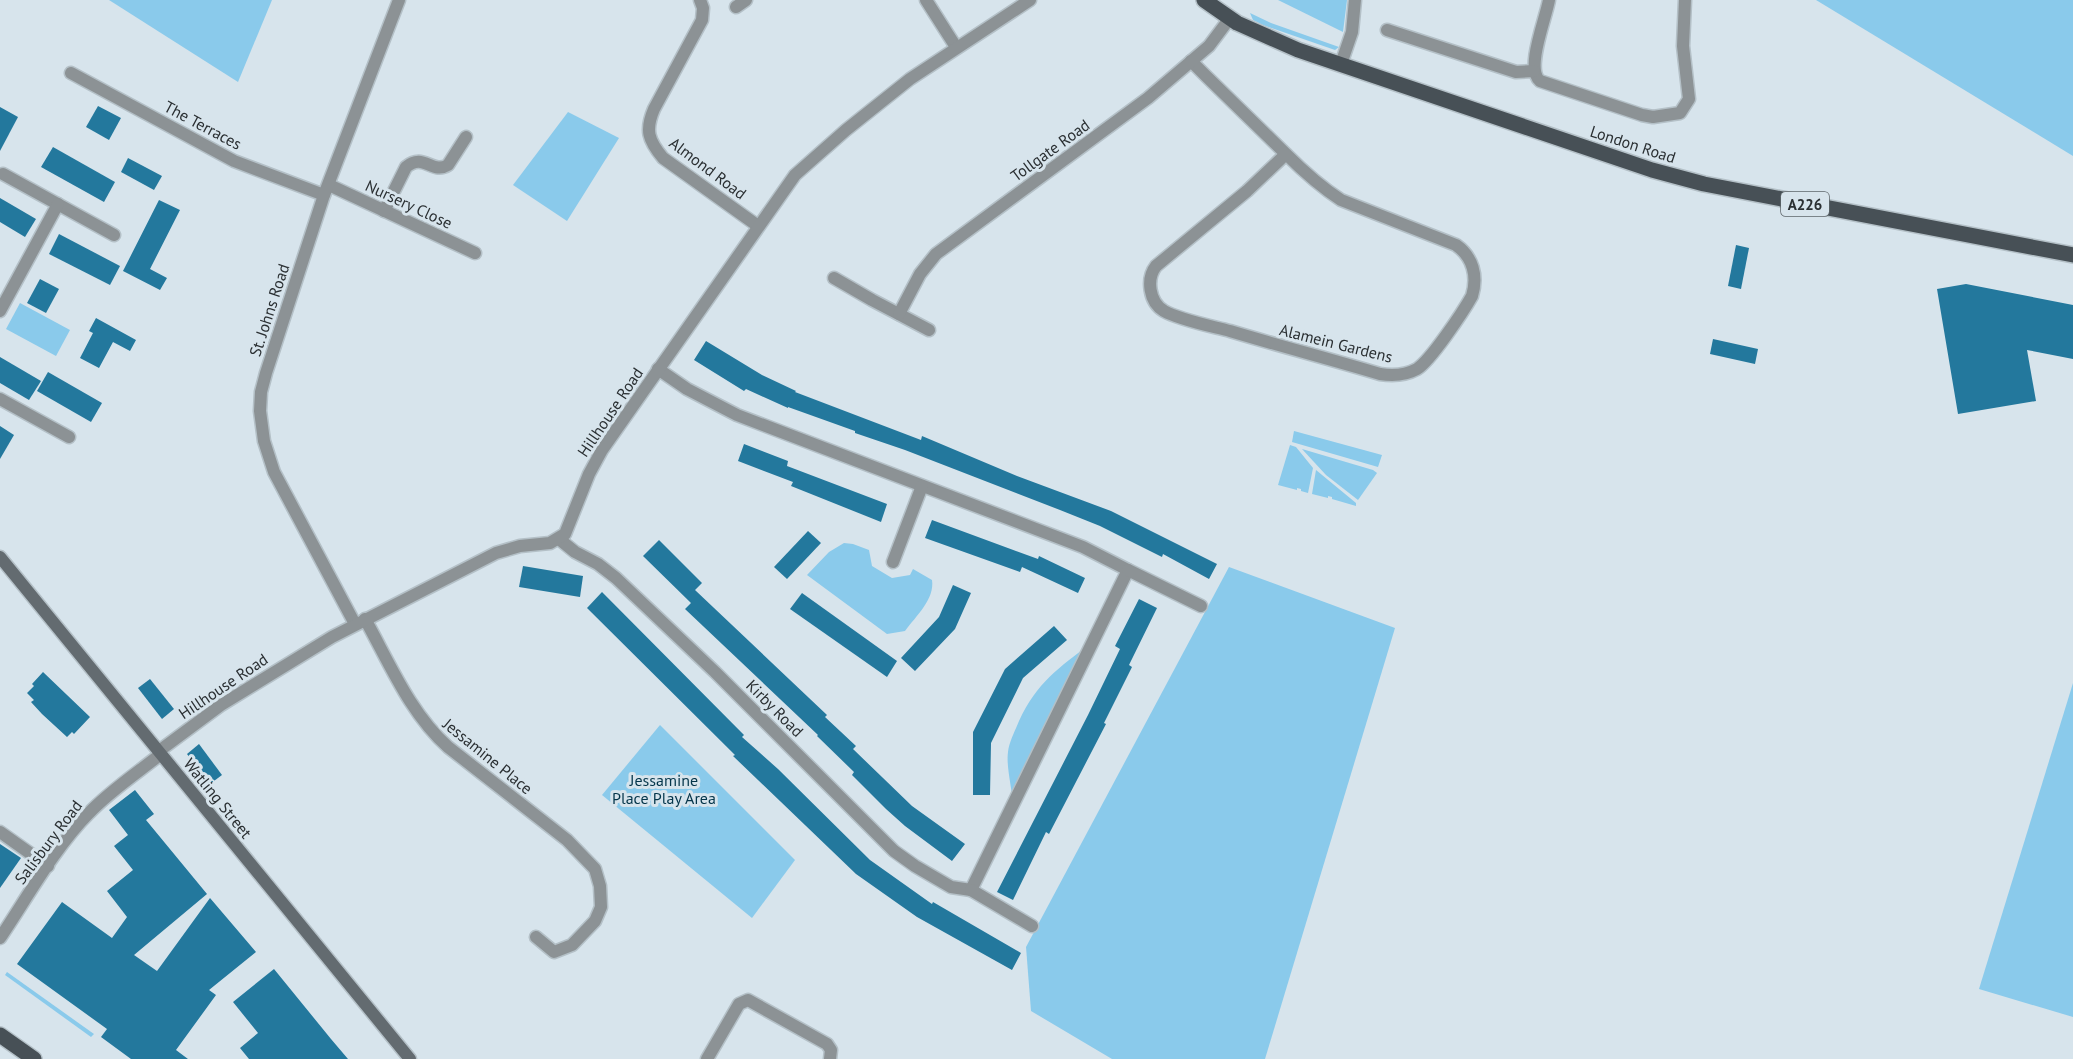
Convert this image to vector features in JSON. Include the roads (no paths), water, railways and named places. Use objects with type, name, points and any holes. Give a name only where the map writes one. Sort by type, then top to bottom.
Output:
[{"type":"main road","name":"London Road","points":[[1204,0],[1230,18],[1277,41],[1652,170],[1704,184],[2073,255]]},
{"type":"main road","name":"Watling Street","points":[[0,557],[410,1059]]},
{"type":"main road","points":[[0,1035],[34,1059]]},
{"type":"street","name":"St. Johns Road","points":[[360,622],[274,472],[264,441],[260,411],[261,392],[327,190],[399,0]]},
{"type":"street","name":"Almond Road","points":[[700,0],[703,8],[702,20],[649,120],[652,146],[663,158],[758,226]]},
{"type":"street","points":[[926,0],[956,47]]},
{"type":"street","name":"Hillhouse Road","points":[[160,753],[221,705],[360,622],[496,553],[560,539],[568,529],[595,460],[788,182],[810,160],[910,79],[1030,0]]},
{"type":"street","points":[[1341,64],[1352,32],[1356,0]]},
{"type":"street","points":[[1549,0],[1536,51],[1535,78],[1653,117],[1680,113],[1689,99],[1682,39],[1685,0]]},
{"type":"street","name":"Tollgate Road","points":[[898,314],[920,274],[936,255],[1117,121],[1191,61],[1219,34],[1230,18]]},
{"type":"street","points":[[1386,30],[1516,72],[1534,70]]},
{"type":"street","name":"Alamein Gardens","points":[[1191,61],[1326,190],[1341,200],[1456,245],[1466,253],[1470,259],[1475,279],[1472,296],[1440,342],[1419,367],[1399,375],[1380,374],[1166,312],[1157,303],[1150,285],[1150,276],[1156,266],[1247,191],[1286,154]]},
{"type":"street","name":"The Terraces","points":[[71,73],[234,161],[327,190]]},
{"type":"street","points":[[384,211],[406,167],[412,162],[421,161],[438,169],[444,168],[466,137]]},
{"type":"street","points":[[3,174],[114,235]]},
{"type":"street","name":"Nursery Close","points":[[327,190],[384,211],[475,253]]},
{"type":"street","points":[[0,311],[58,204]]},
{"type":"street","points":[[834,278],[929,330]]},
{"type":"street","points":[[658,369],[687,389],[737,415],[1083,547],[1201,606]]},
{"type":"street","points":[[0,399],[69,436]]},
{"type":"street","points":[[893,562],[922,486]]},
{"type":"street","name":"Kirby Road","points":[[560,539],[575,552],[598,564],[616,578],[715,672],[894,851],[951,887],[971,890],[1032,926]]},
{"type":"street","points":[[971,890],[1128,570]]},
{"type":"street","name":"Jessamine Place","points":[[360,622],[418,714],[432,732],[567,840],[595,869],[601,896],[601,907],[595,921],[572,945],[554,952],[536,937]]},
{"type":"street","name":"Salisbury Road","points":[[0,938],[48,866],[88,813],[160,753]]},
{"type":"street","points":[[0,832],[48,866]]},
{"type":"street","points":[[707,1059],[739,1004],[748,1000],[827,1044],[831,1050],[830,1059]]},
{"type":"park label","name":"Jessamine Place Play Area","points":[[664,789]]}]
